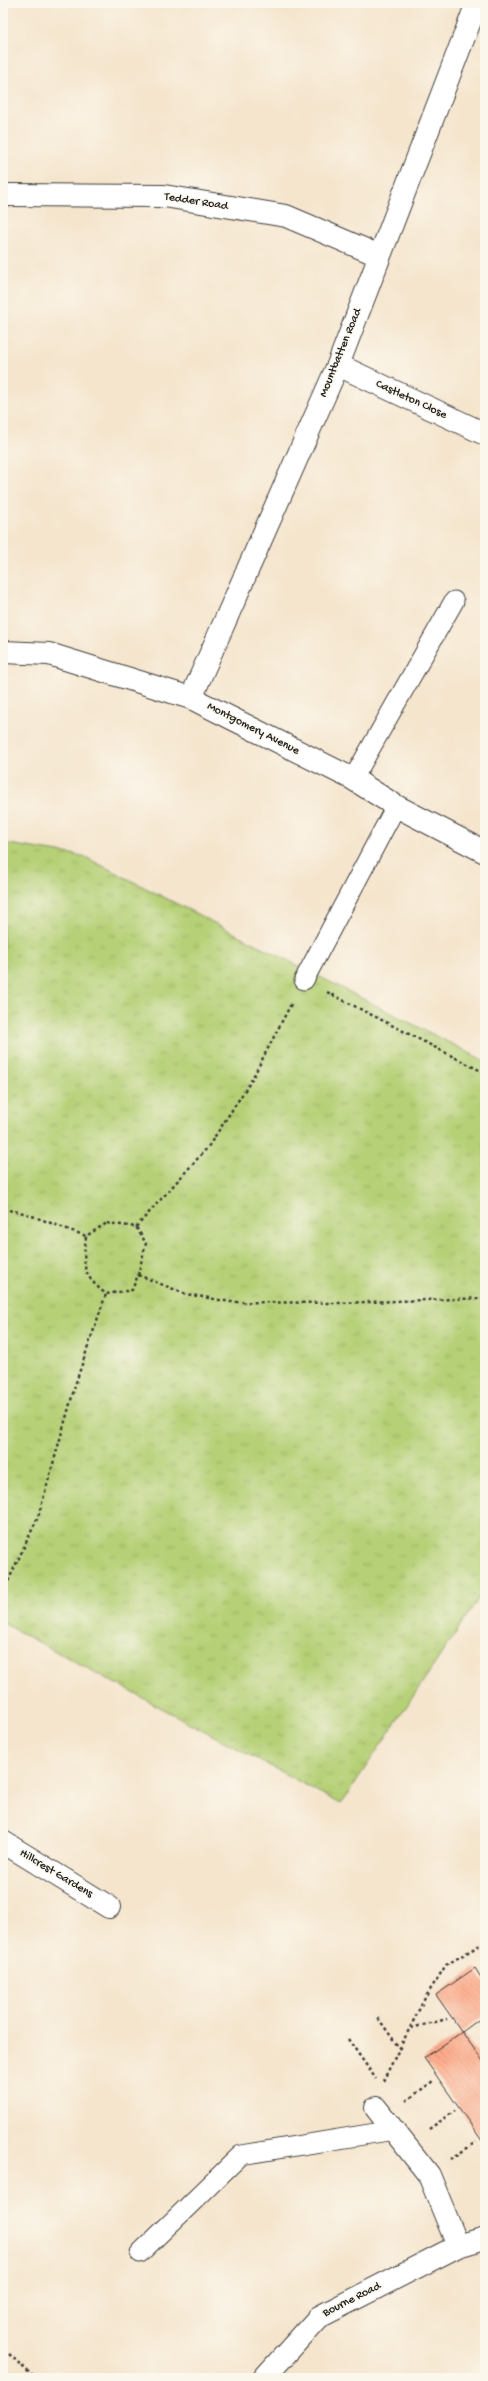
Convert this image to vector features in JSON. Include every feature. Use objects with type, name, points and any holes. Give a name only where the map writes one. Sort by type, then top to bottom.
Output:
[{"type":"street","name":"Mountbatten Road","points":[[192,698],[338,365],[477,3]]},
{"type":"street","name":"Tedder Road","points":[[3,194],[164,196],[233,207],[286,216],[380,256]]},
{"type":"street","name":"Castleton Close","points":[[338,365],[485,434]]},
{"type":"street","name":"Montgomery Avenue","points":[[3,652],[49,654],[192,698],[353,779],[396,806],[485,852]]},
{"type":"street","name":"Hillcrest Gardens","points":[[3,1842],[109,1907]]},
{"type":"street","points":[[376,2108],[429,2175],[458,2246]]},
{"type":"street","name":"Bourne Road","points":[[264,2378],[319,2317],[458,2246],[485,2238]]},
{"type":"lane","points":[[353,779],[454,600]]},
{"type":"lane","points":[[304,980],[396,806]]},
{"type":"lane","points":[[140,2254],[241,2155],[394,2130]]},
{"type":"path","points":[[136,1227],[208,1147],[251,1080],[304,980],[485,1073]]},
{"type":"path","points":[[3,1209],[24,1213],[86,1236]]},
{"type":"path","points":[[86,1236],[107,1224],[136,1227]]},
{"type":"path","points":[[86,1236],[84,1264],[91,1282],[106,1294],[132,1290],[138,1275],[146,1242],[136,1227]]},
{"type":"path","points":[[138,1275],[186,1294],[231,1302],[338,1303],[485,1298]]},
{"type":"path","points":[[3,1592],[38,1518],[77,1379],[106,1294]]},
{"type":"path","points":[[348,2039],[380,2084],[386,2079],[425,1998],[446,1964],[485,1942]]},
{"type":"path","points":[[378,2018],[400,2049]]},
{"type":"path","points":[[410,2028],[446,2019]]},
{"type":"path","points":[[10,2354],[35,2378]]},
{"type":"green space","points":[[3,843],[83,856],[485,1061],[485,1589],[341,1804],[3,1623]]},
{"type":"building","points":[[475,1968],[485,1984],[485,2015],[462,2032],[436,1995]]},
{"type":"building","points":[[462,2032],[485,2064],[485,2145],[424,2058]]}]
